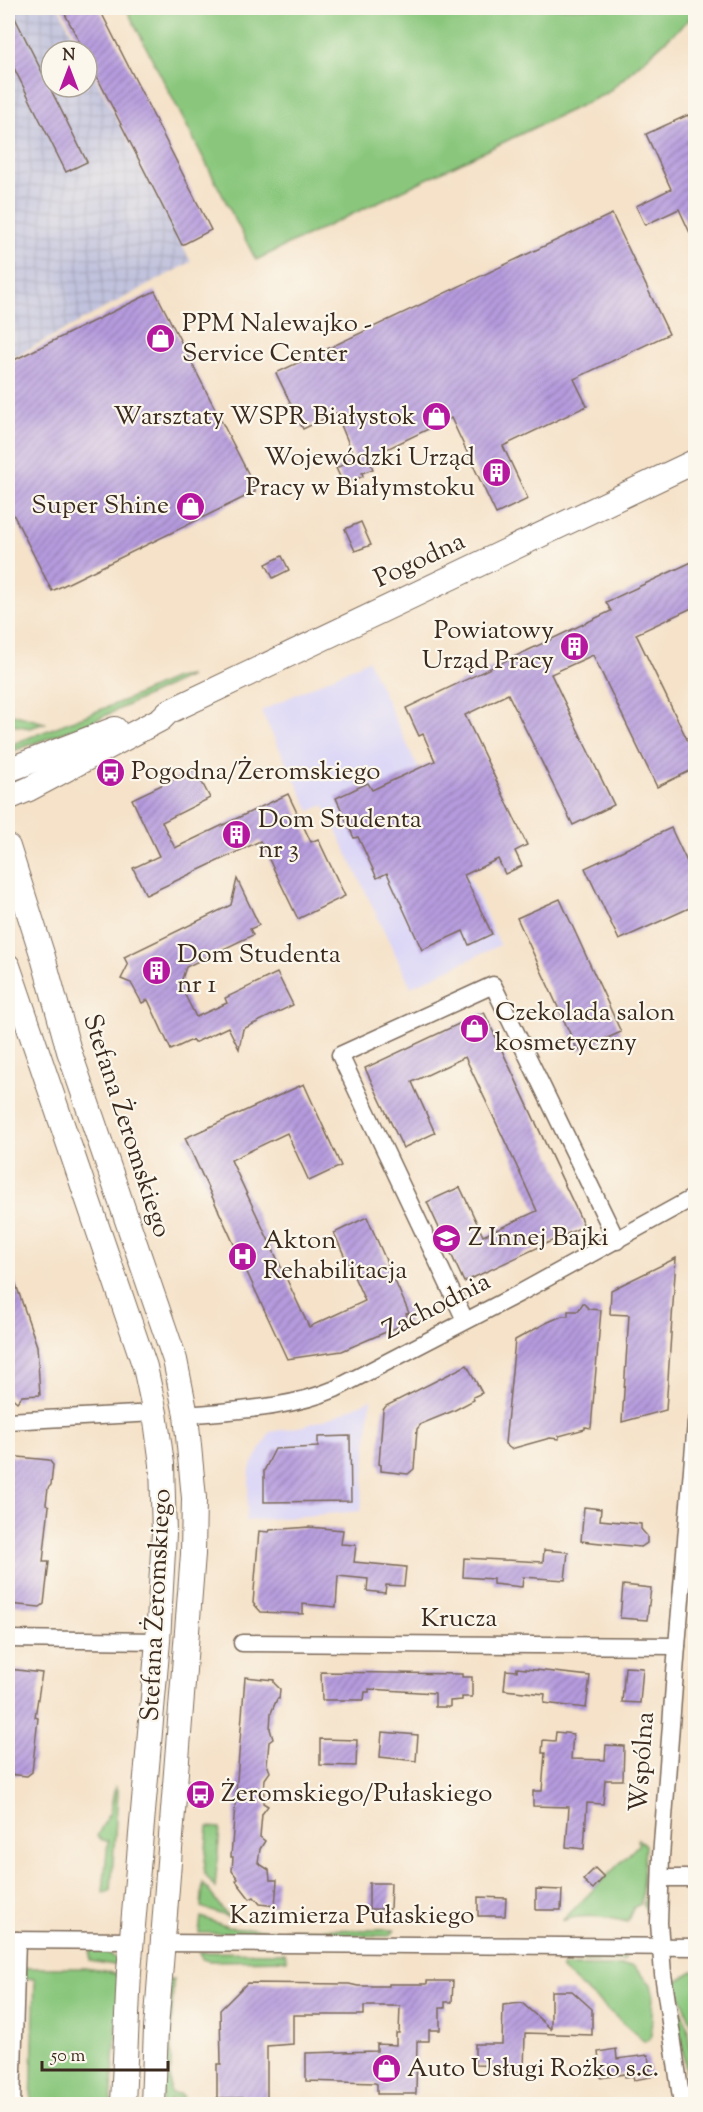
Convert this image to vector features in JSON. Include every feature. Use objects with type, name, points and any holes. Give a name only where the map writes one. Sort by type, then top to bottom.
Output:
[{"type":"main road","name":"Pogodna","points":[[8,798],[161,719],[168,712],[696,461]]},
{"type":"main road","name":"Pogodna","points":[[8,770],[161,712],[168,712]]},
{"type":"main road","name":"Stefana Żeromskiego","points":[[8,848],[43,957],[69,1052],[175,1360],[186,1415],[194,1498],[193,1554],[162,1943],[153,2104]]},
{"type":"main road","name":"Stefana Żeromskiego","points":[[8,966],[145,1368],[155,1413],[162,1464],[164,1533],[158,1641],[132,1941],[123,2104]]},
{"type":"main road","points":[[150,1388],[165,1406],[186,1415]]},
{"type":"main road","name":"Kazimierza Pułaskiego","points":[[132,1941],[162,1943]]},
{"type":"street","points":[[465,1320],[340,1055],[492,986],[617,1241]]},
{"type":"street","name":"Zachodnia","points":[[186,1415],[280,1405],[314,1398],[335,1389],[617,1241],[696,1196]]},
{"type":"street","points":[[8,1421],[155,1413]]},
{"type":"street","name":"Wspólna","points":[[682,2104],[660,1947],[661,1878],[677,1646],[696,1422]]},
{"type":"street","points":[[8,1640],[158,1641]]},
{"type":"street","name":"Krucza","points":[[242,1643],[677,1646]]},
{"type":"street","points":[[661,1878],[696,1878]]},
{"type":"street","points":[[12,1940],[12,2104]]},
{"type":"street","name":"Kazimierza Pułaskiego","points":[[12,1940],[132,1941]]},
{"type":"street","name":"Kazimierza Pułaskiego","points":[[162,1943],[696,1947]]},
{"type":"shaded area","points":[[8,8],[59,8],[75,39],[39,39],[39,99],[99,99],[99,85],[191,262],[8,360]]},
{"type":"shaded area","points":[[368,660],[500,945],[411,987],[324,805],[310,811],[261,711]]},
{"type":"shaded area","points":[[371,1399],[361,1511],[246,1521],[250,1469],[270,1432],[304,1426],[335,1416]]},
{"type":"green space","points":[[126,8],[695,8],[696,16],[692,17],[607,93],[256,260]]},
{"type":"green space","points":[[190,676],[89,723],[13,751],[12,749],[15,743],[175,678]]},
{"type":"green space","points":[[8,713],[45,723],[30,728],[8,724]]},
{"type":"green space","points":[[115,1787],[118,1792],[111,1889],[103,1892],[108,1841],[101,1840],[97,1836],[110,1812]]},
{"type":"green space","points":[[208,1827],[220,1828],[215,1888],[204,1873]]},
{"type":"green space","points":[[638,1839],[645,1846],[641,1904],[634,1907],[627,1922],[585,1916],[562,1921],[638,1845]]},
{"type":"green space","points":[[648,1864],[652,1864],[650,1909],[646,1909],[644,1906]]},
{"type":"green space","points":[[203,1883],[228,1917],[201,1907]]},
{"type":"green space","points":[[201,1917],[228,1927],[273,1930],[270,1934],[199,1933]]},
{"type":"green space","points":[[285,1929],[395,1930],[390,1936],[290,1934]]},
{"type":"green space","points":[[93,1949],[109,1953],[120,1966],[90,1961],[90,1952]]},
{"type":"green space","points":[[199,1952],[285,1953],[287,1960],[209,1961],[202,1959]]},
{"type":"green space","points":[[557,1957],[625,1957],[625,1959],[624,1961],[556,1961]]},
{"type":"green space","points":[[562,1966],[633,1966],[651,1984],[653,1994],[651,2037],[645,2042],[562,1970]]},
{"type":"green space","points":[[24,1968],[84,1968],[120,1976],[111,2104],[31,2104],[35,1979],[24,1978]]},
{"type":"green space","points":[[696,1971],[696,2020],[692,2025],[677,1981]]},
{"type":"green space","points":[[169,1979],[173,1979],[170,2093],[180,2094],[183,2097],[170,2099],[170,2104],[162,2104]]},
{"type":"green space","points":[[674,1993],[687,2025],[695,2085],[690,2086],[688,2084]]},
{"type":"building","points":[[8,8],[10,8],[39,66],[39,99],[56,99],[87,162],[66,172],[8,56]]},
{"type":"building","points":[[62,8],[99,8],[211,230],[182,245],[99,81],[99,39],[78,39]]},
{"type":"building","points":[[688,115],[696,132],[696,246],[679,209],[645,225],[636,206],[671,189],[646,134]]},
{"type":"building","points":[[612,214],[669,334],[574,379],[587,406],[503,446],[528,499],[496,514],[451,418],[368,458],[373,469],[362,473],[363,476],[344,485],[336,468],[355,459],[336,413],[303,429],[276,373]]},
{"type":"building","points":[[155,291],[254,485],[255,492],[52,591],[8,504],[8,363]]},
{"type":"building","points":[[361,522],[371,545],[355,551],[345,529]]},
{"type":"building","points":[[282,556],[289,570],[273,578],[266,564]]},
{"type":"building","points":[[696,560],[696,606],[636,634],[696,758],[696,768],[657,787],[593,655],[551,674],[614,805],[573,825],[508,694],[465,715],[527,845],[515,851],[522,866],[505,874],[498,859],[464,875],[492,934],[469,945],[463,931],[422,950],[387,873],[377,878],[358,837],[354,838],[336,798],[368,783],[372,790],[435,761],[423,734],[419,736],[406,708],[611,611],[606,602]]},
{"type":"building","name":"Dom Studenta nr 3","points":[[195,769],[210,798],[162,822],[175,848],[288,794],[311,842],[318,839],[345,896],[298,919],[260,841],[146,895],[133,868],[159,856],[132,799]]},
{"type":"building","points":[[671,828],[696,881],[696,905],[619,940],[585,868]]},
{"type":"building","name":"Dom Studenta nr 1","points":[[237,879],[259,925],[250,929],[253,935],[186,967],[180,985],[196,1017],[227,1003],[225,998],[277,973],[293,1005],[243,1029],[239,1049],[228,1027],[194,1043],[192,1040],[171,1050],[148,1000],[142,1003],[131,983],[121,979],[128,965],[124,957],[231,905]]},
{"type":"building","points":[[560,899],[621,1032],[578,1051],[517,918]]},
{"type":"building","points":[[484,1012],[584,1226],[464,1282],[427,1202],[460,1187],[483,1236],[537,1211],[519,1171],[465,1057],[412,1082],[435,1133],[403,1148],[365,1068]]},
{"type":"building","points":[[304,1084],[341,1166],[309,1181],[287,1133],[231,1160],[309,1327],[365,1301],[334,1233],[367,1217],[409,1313],[406,1314],[409,1322],[342,1351],[287,1359],[185,1138]]},
{"type":"building","points":[[676,1258],[666,1410],[622,1422],[629,1315],[610,1314],[611,1290]]},
{"type":"building","points":[[8,1267],[10,1267],[37,1346],[40,1395],[22,1396],[17,1402],[8,1394]]},
{"type":"building","points":[[583,1303],[589,1309],[601,1310],[591,1428],[585,1427],[585,1429],[559,1436],[559,1439],[550,1438],[511,1449],[505,1444],[515,1340],[546,1323],[562,1316],[568,1316],[568,1311],[578,1311]]},
{"type":"building","points":[[467,1365],[482,1393],[453,1411],[421,1424],[417,1429],[414,1469],[408,1474],[381,1471],[379,1464],[383,1410],[386,1406]]},
{"type":"building","points":[[350,1436],[351,1501],[264,1502],[264,1471],[275,1449],[318,1447],[318,1437]]},
{"type":"building","points":[[8,1456],[49,1460],[53,1465],[46,1504],[49,1506],[43,1562],[49,1562],[44,1604],[40,1607],[8,1604]]},
{"type":"building","points":[[584,1507],[601,1509],[600,1520],[641,1524],[641,1529],[647,1536],[647,1543],[641,1547],[581,1541]]},
{"type":"building","points":[[309,1527],[343,1530],[341,1544],[356,1545],[354,1562],[406,1567],[404,1586],[386,1585],[385,1593],[367,1591],[368,1579],[338,1576],[336,1607],[303,1604],[303,1614],[261,1612],[253,1603],[259,1531]]},
{"type":"building","points":[[544,1550],[568,1552],[565,1580],[523,1577],[522,1587],[493,1584],[493,1579],[463,1577],[464,1558],[543,1562]]},
{"type":"building","points":[[623,1585],[651,1588],[647,1620],[620,1618]]},
{"type":"building","points":[[625,1667],[643,1668],[640,1703],[622,1702]]},
{"type":"building","points":[[517,1668],[590,1676],[586,1708],[544,1703],[545,1694],[504,1690],[506,1670],[517,1671]]},
{"type":"building","points":[[9,1669],[42,1673],[35,1717],[38,1718],[32,1772],[27,1776],[8,1774]]},
{"type":"building","points":[[321,1672],[462,1674],[462,1677],[472,1677],[472,1697],[450,1701],[450,1707],[435,1707],[435,1693],[369,1689],[369,1692],[365,1692],[364,1700],[322,1700]]},
{"type":"building","points":[[245,1677],[274,1680],[280,1689],[279,1699],[271,1713],[270,1729],[273,1739],[269,1742],[267,1764],[270,1772],[265,1779],[263,1803],[268,1806],[262,1814],[260,1837],[265,1841],[260,1849],[258,1863],[269,1870],[270,1880],[277,1880],[275,1906],[260,1904],[254,1897],[250,1899],[236,1881],[238,1879],[232,1871],[233,1857],[231,1857]]},
{"type":"building","points":[[382,1732],[418,1735],[416,1761],[380,1757]]},
{"type":"building","points":[[556,1732],[573,1734],[571,1759],[605,1760],[606,1745],[624,1746],[623,1780],[605,1780],[603,1804],[587,1803],[584,1849],[566,1847],[569,1807],[533,1806],[533,1791],[542,1791],[545,1753],[542,1753],[543,1740],[555,1741]]},
{"type":"building","points":[[320,1739],[357,1740],[356,1766],[320,1765]]},
{"type":"building","points":[[595,1868],[604,1877],[593,1889],[583,1880]]},
{"type":"building","points":[[369,1883],[391,1883],[390,1909],[369,1909]]},
{"type":"building","points":[[536,1889],[562,1890],[561,1910],[536,1910]]},
{"type":"building","points":[[478,1897],[506,1898],[505,1916],[478,1916]]},
{"type":"building","points":[[427,1981],[453,1981],[452,2002],[445,2002],[445,2008],[440,2008],[440,2030],[429,2030],[429,2041],[417,2041],[416,2094],[377,2094],[375,2083],[306,2081],[306,2053],[377,2051],[377,2044],[396,2045],[400,2006],[364,2006],[364,2015],[293,2015],[293,2044],[267,2046],[267,2098],[217,2098],[217,2064],[221,2064],[220,2010],[247,1983],[389,1986],[389,1984],[427,1984]]},
{"type":"building","points":[[551,1991],[572,1991],[592,2009],[592,2035],[525,2033],[524,2072],[503,2072],[503,2066],[475,2065],[475,2044],[502,2044],[503,2005],[522,2003],[551,2029]]},
{"type":"building","points":[[616,2049],[617,2059],[648,2055],[651,2077],[634,2080],[633,2076],[625,2077],[625,2074],[601,2078],[598,2052]]},
{"type":"place","name":"PPM Nalewajko - Service Center","points":[[161,339]]},
{"type":"place","name":"Warsztaty WSPR Białystok","points":[[437,417]]},
{"type":"place","name":"Wojewódzki Urząd Pracy w Białymstoku","points":[[496,473]]},
{"type":"place","name":"Super Shine","points":[[190,506]]},
{"type":"place","name":"Powiatowy Urząd Pracy","points":[[575,646]]},
{"type":"place","name":"Pogodna/Żeromskiego","points":[[110,772]]},
{"type":"place","name":"Dom Studenta nr 3","points":[[237,835]]},
{"type":"place","name":"Dom Studenta nr 1","points":[[156,970]]},
{"type":"place","name":"Czekolada salon kosmetyczny","points":[[474,1028]]},
{"type":"place","name":"Z Innej Bajki","points":[[447,1238]]},
{"type":"place","name":"Akton Rehabilitacja","points":[[242,1256]]},
{"type":"place","name":"Żeromskiego/Pułaskiego","points":[[200,1794]]},
{"type":"place","name":"Auto Usługi Rożko s.c.","points":[[386,2069]]}]
